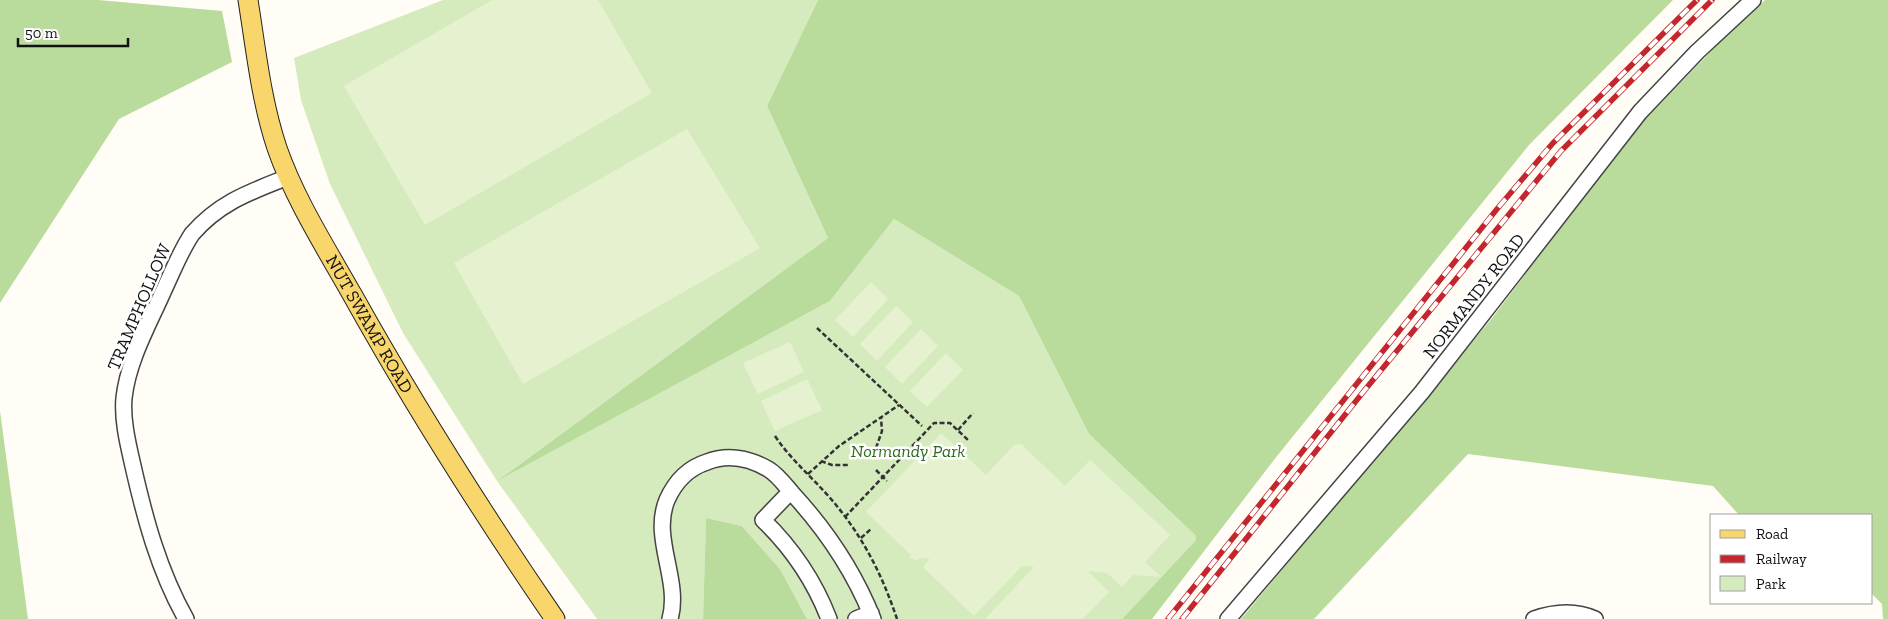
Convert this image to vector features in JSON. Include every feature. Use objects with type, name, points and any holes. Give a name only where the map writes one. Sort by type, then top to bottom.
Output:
[{"type":"main road","name":"NUT SWAMP ROAD","points":[[248,0],[262,90],[272,130],[288,176],[329,254],[422,415],[478,504],[555,619]]},
{"type":"street","name":"NORMANDY ROAD","points":[[1228,619],[1422,392],[1640,112],[1697,52],[1753,0]]},
{"type":"street","name":"TRAMPHOLLOW","points":[[186,619],[166,578],[142,507],[128,444],[124,399],[128,375],[137,350],[192,234],[206,218],[222,206],[288,176]]},
{"type":"street","points":[[670,619],[673,610],[672,591],[661,524],[666,501],[677,482],[695,466],[720,457],[748,460],[770,470],[817,520],[845,559],[872,616],[856,619]]},
{"type":"street","points":[[790,492],[763,520],[786,542],[805,568],[829,619]]},
{"type":"street","points":[[1534,619],[1562,613],[1587,615],[1595,619]]},
{"type":"path","points":[[817,328],[922,426]]},
{"type":"path","points":[[808,474],[821,461],[899,405]]},
{"type":"path","points":[[958,430],[973,413]]},
{"type":"path","points":[[876,448],[882,431],[881,418]]},
{"type":"path","points":[[845,517],[934,423],[950,423],[968,440]]},
{"type":"path","points":[[775,436],[783,448],[845,517],[860,538],[885,582],[897,619]]},
{"type":"path","points":[[821,461],[832,465],[850,465]]},
{"type":"path","points":[[876,470],[887,480]]},
{"type":"path","points":[[860,538],[872,528]]},
{"type":"green space","points":[[0,0],[98,0],[222,11],[232,62],[119,119],[0,303]]},
{"type":"green space","name":"Normandy Park","points":[[443,0],[818,0],[767,106],[828,238],[501,478],[830,301],[894,219],[1019,296],[1089,434],[1196,536],[1196,540],[1122,619],[807,619],[780,569],[742,526],[706,518],[703,619],[597,619],[497,481],[403,333],[330,184],[301,100],[294,58]]},
{"type":"green space","points":[[492,0],[598,0],[652,93],[425,225],[344,86]]},
{"type":"green space","points":[[818,0],[1673,0],[1529,145],[1277,456],[1152,619],[1122,619],[1196,540],[1196,536],[1089,434],[1019,296],[894,219],[830,301],[497,481],[828,238],[767,106]]},
{"type":"green space","points":[[1765,0],[1888,0],[1888,619],[1883,619],[1882,604],[1873,595],[1873,514],[1738,514],[1713,486],[1468,454],[1314,619],[1241,619],[1493,317],[1632,133],[1723,39]]},
{"type":"green space","points":[[687,129],[760,248],[523,384],[454,263]]},
{"type":"green space","points":[[871,282],[888,299],[853,337],[835,320]]},
{"type":"green space","points":[[896,306],[913,322],[877,361],[860,344]]},
{"type":"green space","points":[[921,329],[938,346],[902,384],[885,367]]},
{"type":"green space","points":[[790,342],[804,372],[758,394],[743,363]]},
{"type":"green space","points":[[946,353],[963,370],[927,407],[910,391]]},
{"type":"green space","points":[[807,379],[822,410],[775,431],[761,401]]},
{"type":"green space","points":[[0,411],[28,619],[0,619]]},
{"type":"green space","points":[[941,433],[986,475],[1014,445],[1021,444],[1065,486],[1090,460],[1170,535],[1145,562],[1161,577],[1133,575],[1122,587],[1107,573],[1088,571],[1109,592],[1083,619],[985,619],[1034,567],[1022,566],[974,616],[923,567],[930,559],[920,558],[917,561],[909,557],[911,555],[866,512]]},
{"type":"green space","points":[[706,518],[742,526],[780,569],[807,619],[703,619]]},
{"type":"railway","points":[[1168,619],[1497,209],[1553,143],[1697,0]]},
{"type":"railway","points":[[1182,619],[1364,391],[1561,151],[1712,0]]}]
